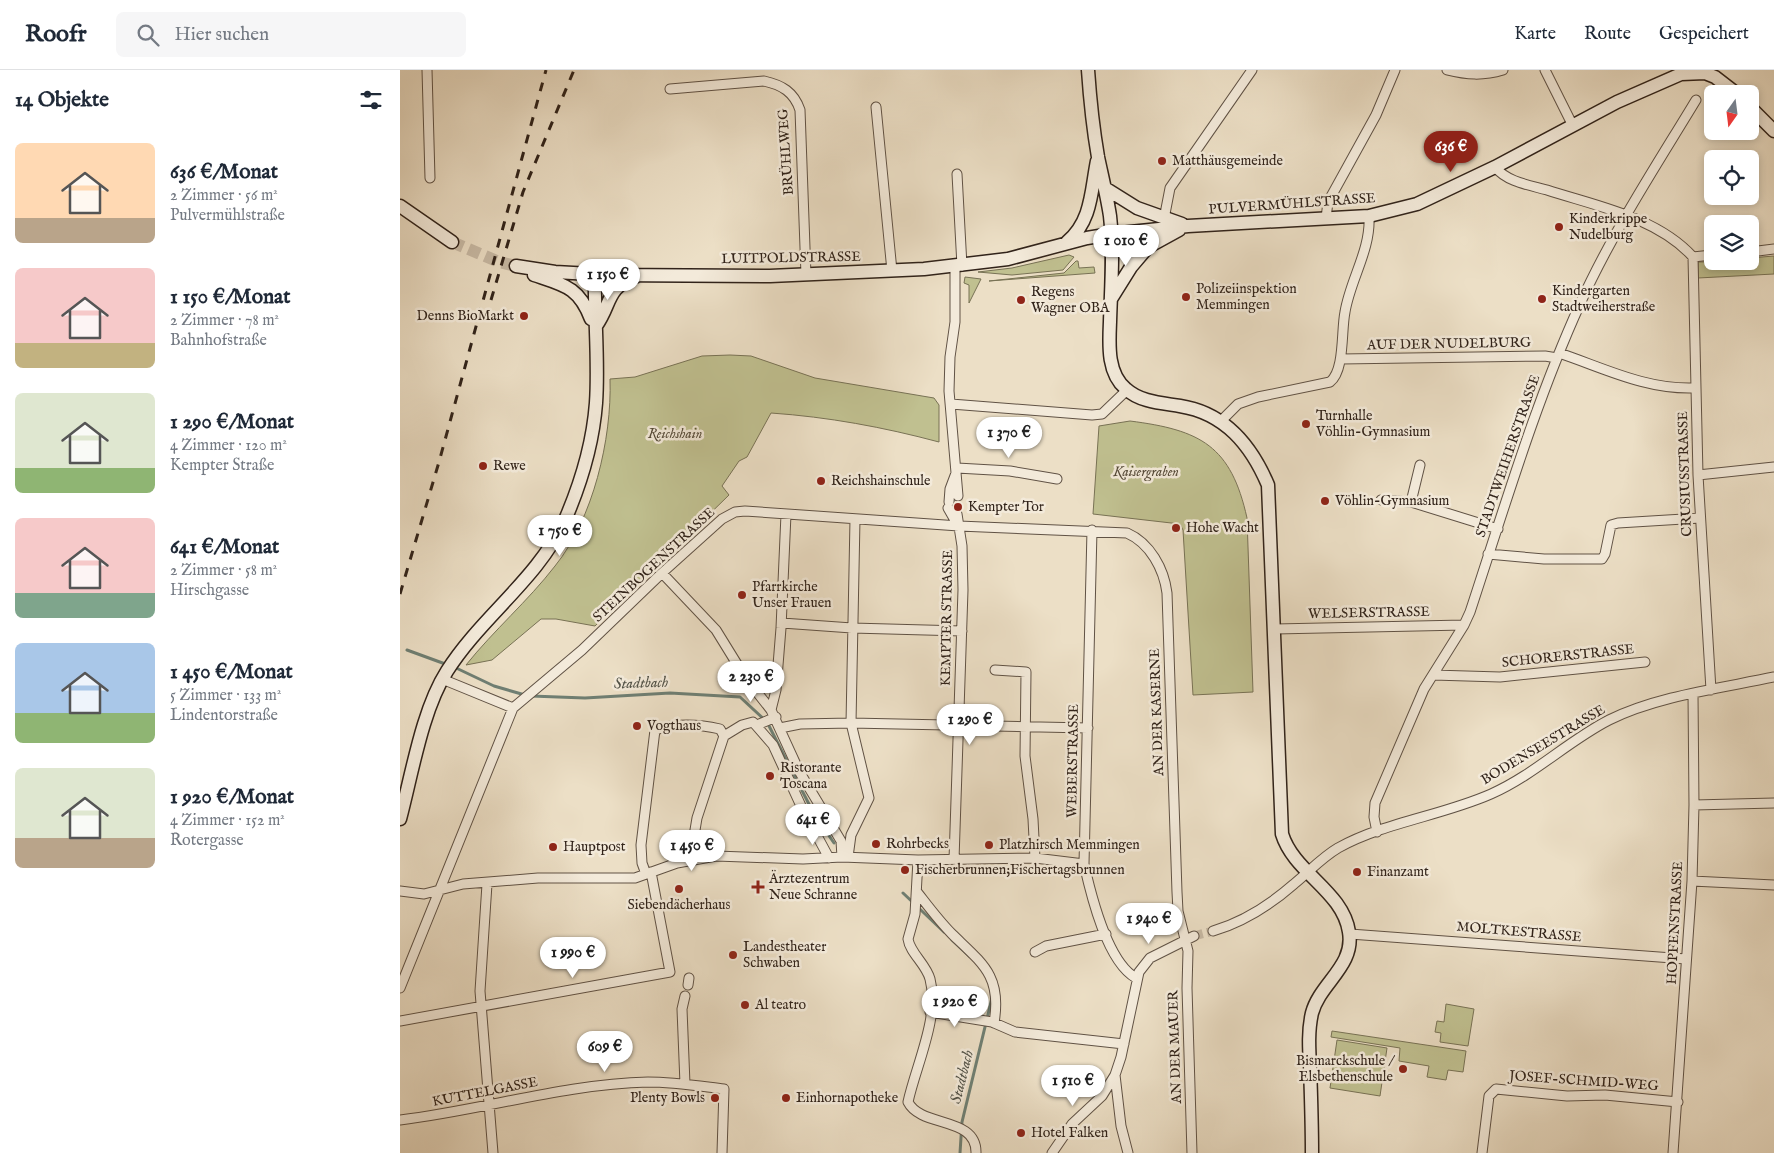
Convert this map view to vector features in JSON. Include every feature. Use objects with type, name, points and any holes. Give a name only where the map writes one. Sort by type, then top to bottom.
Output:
[{"type":"street","points":[[427,70],[430,178]]},
{"type":"street","points":[[1088,70],[1091,113],[1105,188],[1111,234],[1111,361],[1116,376],[1127,390],[1151,402],[1196,410],[1221,421],[1249,449],[1268,485],[1282,834],[1290,853],[1340,909],[1350,934],[1349,946],[1343,963],[1318,997],[1310,1020],[1312,1153]]},
{"type":"street","points":[[1164,219],[1170,188],[1252,70]]},
{"type":"street","points":[[1326,218],[1328,202],[1376,115],[1395,70]]},
{"type":"street","points":[[1447,70],[1469,76],[1490,74],[1503,70]]},
{"type":"street","points":[[1545,70],[1573,126]]},
{"type":"street","points":[[1696,71],[1716,74],[1728,85]]},
{"type":"street","name":"PULVERMÜHLSTRASSE","points":[[1111,234],[1188,226],[1369,216],[1417,204],[1495,167],[1617,102],[1664,80],[1696,71]]},
{"type":"street","name":"BRÜHLWEG","points":[[670,89],[764,81],[776,84],[790,91],[797,101],[800,110],[806,275]]},
{"type":"street","name":"STADTWEIHERSTRASSE","points":[[1377,832],[1374,817],[1375,803],[1414,709],[1464,625],[1558,356],[1584,296],[1626,215],[1696,100]]},
{"type":"street","points":[[876,107],[892,271]]},
{"type":"street","points":[[1759,116],[1774,131]]},
{"type":"street","points":[[1065,244],[1076,234],[1085,220],[1098,157]]},
{"type":"street","points":[[1495,167],[1500,174],[1518,182],[1626,215],[1668,237],[1693,257],[1704,256]]},
{"type":"street","name":"KEMPTER STRASSE","points":[[957,174],[958,266],[950,357],[951,404],[958,496]]},
{"type":"street","points":[[1105,188],[1137,208],[1188,226]]},
{"type":"street","points":[[400,206],[452,242]]},
{"type":"street","points":[[1221,421],[1238,404],[1258,397],[1330,382],[1336,375],[1341,359],[1344,314],[1351,285],[1367,244],[1369,216]]},
{"type":"street","points":[[1111,299],[1131,266],[1148,247],[1188,226]]},
{"type":"street","name":"LUITPOLDSTRASSE","points":[[595,328],[585,302],[576,292],[565,285],[526,273],[516,266],[596,274],[806,275],[892,271],[958,266],[1014,258],[1111,234]]},
{"type":"street","points":[[1759,251],[1774,249]]},
{"type":"street","name":"CRUSIUSSTRASSE","points":[[1693,257],[1698,475],[1711,690]]},
{"type":"street","points":[[400,819],[428,713],[444,675],[454,660],[539,563],[566,519],[580,482],[592,433],[596,374],[596,274]]},
{"type":"street","points":[[595,328],[601,320],[610,297],[625,281],[643,274]]},
{"type":"street","name":"AUF DER NUDELBURG","points":[[1341,359],[1558,356],[1643,383],[1695,388]]},
{"type":"street","points":[[951,404],[1092,415],[1102,414],[1127,390]]},
{"type":"street","points":[[1411,502],[1420,465]]},
{"type":"street","points":[[1698,475],[1774,467]]},
{"type":"street","points":[[957,470],[1010,471],[1057,480]]},
{"type":"street","name":"KEMPTER STRASSE","points":[[957,470],[950,489],[948,505],[959,526]]},
{"type":"street","points":[[1381,500],[1411,502],[1498,529]]},
{"type":"street","name":"STEINBOGENSTRASSE","points":[[513,708],[523,702],[589,644],[662,573],[722,519],[735,512],[745,510],[959,526]]},
{"type":"street","points":[[760,724],[773,715],[782,623],[786,514]]},
{"type":"street","name":"KEMPTER STRASSE","points":[[954,860],[962,631],[962,546],[957,514]]},
{"type":"street","points":[[1488,554],[1544,559],[1602,560],[1611,526],[1618,523],[1700,518]]},
{"type":"street","points":[[845,857],[851,835],[869,798],[851,723],[855,519]]},
{"type":"street","name":"AN DER KASERNE","points":[[959,526],[1092,530],[1127,533],[1141,541],[1152,555],[1166,583],[1177,892],[1180,916],[1190,938]]},
{"type":"street","name":"WEBERSTRASSE","points":[[1092,530],[1084,864],[1097,914],[1106,934],[1125,970],[1136,978]]},
{"type":"street","points":[[662,573],[716,630],[741,671],[773,715],[799,771],[840,841],[845,857]]},
{"type":"street","points":[[782,623],[852,628],[962,631]]},
{"type":"street","name":"WELSERSTRASSE","points":[[1275,629],[1464,625]]},
{"type":"street","name":"SCHORERSTRASSE","points":[[1433,675],[1500,678],[1645,662]]},
{"type":"street","points":[[995,670],[1026,672],[1025,756],[1034,820],[1035,858]]},
{"type":"street","points":[[400,988],[442,890],[473,804],[513,708],[444,675]]},
{"type":"street","name":"BODENSEESTRASSE","points":[[1212,931],[1257,912],[1336,849],[1377,832],[1493,793],[1530,772],[1611,719],[1654,704],[1774,677]]},
{"type":"street","name":"HOPFENSTRASSE","points":[[1673,1153],[1692,881],[1694,805],[1693,694]]},
{"type":"street","points":[[690,860],[697,818],[724,736],[742,724],[753,722],[760,724],[773,746],[800,806],[829,858]]},
{"type":"street","points":[[780,728],[800,724],[851,723],[1088,728]]},
{"type":"street","points":[[400,1021],[670,972],[649,873],[642,863],[641,845],[655,730],[673,726],[707,726],[720,729],[724,736]]},
{"type":"street","points":[[1694,805],[1774,803]]},
{"type":"street","points":[[400,891],[424,894],[463,884],[487,884],[538,878],[629,879],[690,860],[716,856],[845,857],[918,860],[1035,858],[1084,864]]},
{"type":"street","points":[[918,860],[915,909],[908,942],[930,977],[930,1012],[922,1056],[908,1102],[913,1109],[923,1115],[961,1129],[974,1140],[976,1153]]},
{"type":"street","points":[[1692,881],[1774,885]]},
{"type":"street","points":[[487,884],[480,960],[480,1007],[493,1153]]},
{"type":"street","points":[[916,895],[982,962],[991,976],[997,1001],[990,1022]]},
{"type":"street","points":[[1035,952],[1046,946],[1106,934]]},
{"type":"street","name":"MOLTKESTRASSE","points":[[1350,934],[1686,959]]},
{"type":"street","points":[[1052,1153],[1072,1124],[1102,1096],[1114,1075],[1124,1044],[1136,978],[1150,958],[1190,938]]},
{"type":"street","name":"AN DER MAUER","points":[[1190,938],[1187,988],[1192,1153]]},
{"type":"street","points":[[684,1084],[682,1009],[685,996]]},
{"type":"street","points":[[930,1012],[990,1022],[1015,1032],[1124,1044]]},
{"type":"street","points":[[1114,1075],[1120,1126],[1128,1153]]},
{"type":"street","name":"KUTTELGASSE","points":[[400,1120],[607,1085],[650,1082],[684,1084],[724,1089],[722,1153]]},
{"type":"street","name":"JOSEF-SCHMID-WEG","points":[[1482,1153],[1490,1096],[1496,1089],[1566,1096],[1605,1095],[1678,1102]]},
{"type":"green space","points":[[1069,255],[1074,257],[1063,270],[1012,275],[978,272],[1012,268]]},
{"type":"green space","points":[[1774,256],[1774,274],[1698,278],[1698,262],[1704,262],[1704,270],[1759,270],[1759,257]]},
{"type":"green space","points":[[1078,261],[1079,268],[1094,267],[1095,273],[989,281],[1064,273]]},
{"type":"green space","points":[[965,277],[981,279],[969,303],[969,285],[964,283]]},
{"type":"green space","name":"Reichshain","points":[[702,356],[751,356],[815,378],[934,398],[939,405],[939,442],[855,423],[771,413],[747,457],[739,461],[722,486],[729,495],[595,626],[556,619],[541,619],[492,660],[466,665],[545,579],[568,547],[580,525],[598,477],[608,427],[610,379],[635,377]]},
{"type":"green space","name":"Kaisergraben","points":[[1130,421],[1176,430],[1194,437],[1209,446],[1222,458],[1232,474],[1247,518],[1253,692],[1193,695],[1183,530],[1180,524],[1093,514],[1099,426]]},
{"type":"green space","points":[[1446,1004],[1474,1009],[1468,1046],[1440,1042],[1441,1033],[1435,1032],[1437,1021],[1444,1022]]},
{"type":"green space","points":[[1332,1031],[1466,1051],[1463,1072],[1448,1070],[1446,1080],[1427,1077],[1429,1066],[1399,1061],[1400,1048],[1331,1037]]},
{"type":"green space","points":[[1337,1040],[1387,1048],[1380,1096],[1330,1088]]},
{"type":"waterway","name":"Stadtbach","points":[[407,650],[448,665]]},
{"type":"waterway","name":"Stadtbach","points":[[454,667],[494,686],[525,695]]},
{"type":"waterway","name":"Stadtbach","points":[[531,696],[585,698],[670,693],[740,697],[767,722],[814,814],[834,843]]},
{"type":"waterway","name":"Stadtbach","points":[[903,893],[944,932]]},
{"type":"waterway","name":"Stadtbach","points":[[952,940],[969,956]]},
{"type":"waterway","name":"Stadtbach","points":[[960,1153],[962,1122],[992,998]]},
{"type":"tunnel","points":[[452,242],[499,262],[516,266]]},
{"type":"tunnel","points":[[957,514],[958,496]]},
{"type":"tunnel","points":[[1194,936],[1213,931]]},
{"type":"railway","points":[[400,594],[439,462],[546,70]]},
{"type":"railway","points":[[491,300],[523,192],[574,70]]},
{"type":"place","name":"Matthäusgemeinde","points":[[1162,161]]},
{"type":"place","name":"Kinderkrippe Nudelburg","points":[[1559,227]]},
{"type":"place","name":"Polizeiinspektion Memmingen","points":[[1186,297]]},
{"type":"place","name":"Kindergarten Stadtweiherstraße","points":[[1542,299]]},
{"type":"place","name":"Regens Wagner OBA","points":[[1021,300]]},
{"type":"place","name":"Denns BioMarkt","points":[[524,316]]},
{"type":"place","name":"Turnhalle Vöhlin-Gymnasium","points":[[1306,424]]},
{"type":"place","name":"Rewe","points":[[483,466]]},
{"type":"place","name":"Reichshainschule","points":[[821,481]]},
{"type":"place","name":"Vöhlin-Gymnasium","points":[[1325,501]]},
{"type":"place","name":"Kempter Tor","points":[[958,507]]},
{"type":"place","name":"Hohe Wacht","points":[[1176,528]]},
{"type":"place","name":"Pfarrkirche Unser Frauen","points":[[742,595]]},
{"type":"place","name":"Vogthaus","points":[[637,726]]},
{"type":"place","name":"Ristorante Toscana","points":[[770,776]]},
{"type":"place","name":"Rohrbecks","points":[[876,844]]},
{"type":"place","name":"Platzhirsch Memmingen","points":[[989,845]]},
{"type":"place","name":"Hauptpost","points":[[553,847]]},
{"type":"place","name":"Fischerbrunnen;Fischertagsbrunnen","points":[[905,870]]},
{"type":"place","name":"Finanzamt","points":[[1357,872]]},
{"type":"place","name":"Ärztezentrum Neue Schranne","points":[[758,887]]},
{"type":"place","name":"Siebendächerhaus","points":[[679,889]]},
{"type":"place","name":"Landestheater Schwaben","points":[[733,955]]},
{"type":"place","name":"Al teatro","points":[[745,1005]]},
{"type":"place","name":"Bismarckschule / Elsbethenschule","points":[[1403,1069]]},
{"type":"place","name":"Plenty Bowls","points":[[715,1098]]},
{"type":"place","name":"Einhornapotheke","points":[[786,1098]]},
{"type":"place","name":"Hotel Falken","points":[[1021,1133]]}]
